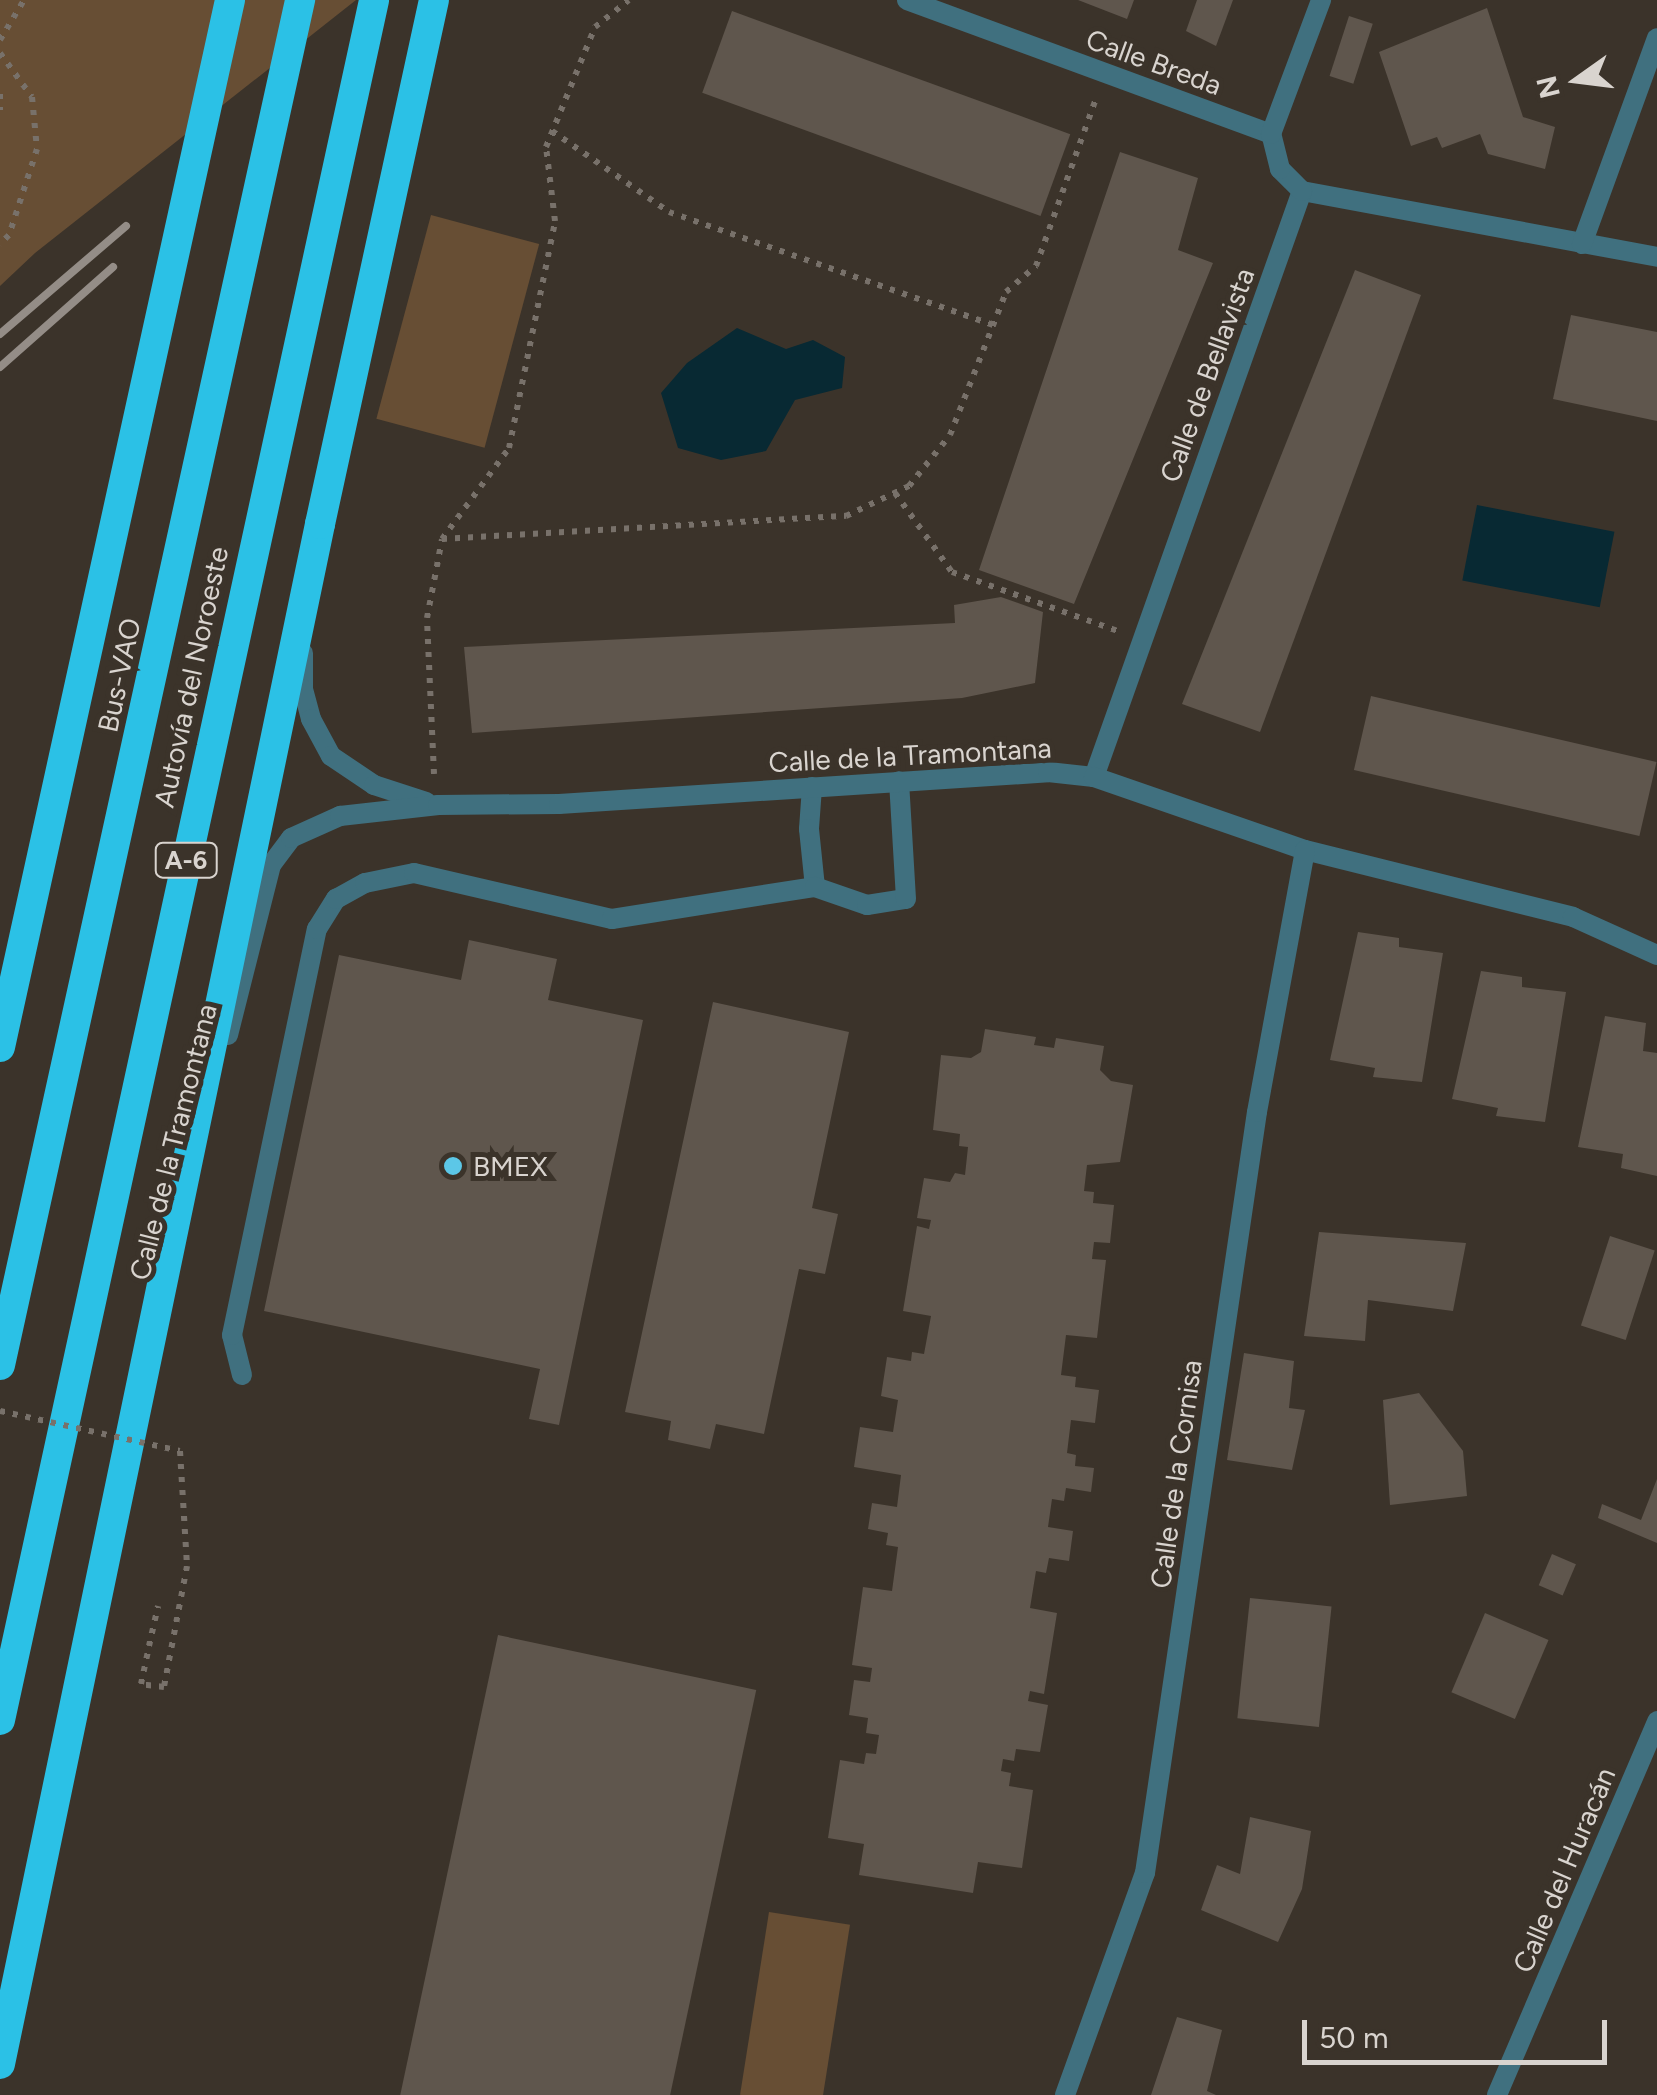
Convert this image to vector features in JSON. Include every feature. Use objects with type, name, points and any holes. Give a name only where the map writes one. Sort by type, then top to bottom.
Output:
[{"type":"highway","points":[[0,1047],[230,0]]},
{"type":"highway","name":"Bus-VAO","points":[[0,1364],[300,0]]},
{"type":"highway","name":"Autovía del Noroeste","points":[[0,1720],[374,0]]},
{"type":"highway","points":[[0,2064],[320,524],[434,0]]},
{"type":"street","name":"Calle Breda","points":[[906,0],[1271,134]]},
{"type":"street","points":[[1321,0],[1271,134],[1280,170],[1302,191],[1657,257]]},
{"type":"street","points":[[1582,244],[1657,38]]},
{"type":"street","name":"Calle de Bellavista","points":[[1094,777],[1302,191]]},
{"type":"street","name":"Calle de la Tramontana","points":[[320,524],[304,654],[303,689],[311,719],[331,756],[352,772],[374,785],[438,805]]},
{"type":"street","name":"Calle de la Tramontana","points":[[156,1324],[271,864],[291,838],[320,822],[438,805],[559,804],[1048,772],[1094,777],[1305,850],[1573,918],[1657,955]]},
{"type":"street","points":[[242,1375],[232,1335],[317,929],[336,899],[365,883],[414,873],[612,919],[814,887],[867,904],[906,899],[899,782]]},
{"type":"street","points":[[812,787],[809,830],[814,887]]},
{"type":"street","name":"Calle de la Cornisa","points":[[1065,2095],[1145,1873],[1258,1112],[1305,850]]},
{"type":"street","name":"Calle del Huracán","points":[[1497,2095],[1657,1722]]},
{"type":"path","points":[[0,40],[24,0]]},
{"type":"path","points":[[438,805],[427,618],[442,540],[509,448],[555,221],[546,147],[595,27],[628,0]]},
{"type":"path","points":[[0,53],[32,97],[37,149],[9,235],[0,244]]},
{"type":"path","points":[[442,540],[846,516],[909,486],[950,435],[1006,292],[1036,266],[1105,73]]},
{"type":"path","points":[[0,94],[0,110]]},
{"type":"path","points":[[552,131],[669,212],[993,325]]},
{"type":"path","points":[[895,492],[952,572],[1142,639]]},
{"type":"path","points":[[0,1411],[180,1451],[186,1566],[164,1687],[141,1684],[158,1606]]},
{"type":"shaded area","points":[[0,0],[356,0],[35,253],[0,286]]},
{"type":"shaded area","points":[[431,215],[539,244],[485,448],[376,419]]},
{"type":"shaded area","points":[[769,1912],[850,1925],[823,2095],[740,2095]]},
{"type":"water","points":[[737,328],[786,349],[813,340],[845,357],[842,388],[795,400],[766,451],[721,460],[678,448],[661,393],[687,363]]},
{"type":"water","points":[[1477,505],[1614,532],[1600,607],[1462,581]]},
{"type":"building","points":[[1078,0],[1134,0],[1127,19]]},
{"type":"building","points":[[1197,0],[1233,0],[1216,46],[1186,31]]},
{"type":"building","points":[[1487,8],[1523,117],[1555,127],[1545,169],[1488,154],[1480,134],[1442,148],[1437,137],[1411,146],[1379,52]]},
{"type":"building","points":[[732,11],[1070,134],[1041,216],[702,93]]},
{"type":"building","points":[[1349,16],[1373,24],[1353,84],[1330,76]]},
{"type":"building","points":[[1120,152],[1198,178],[1178,250],[1213,263],[1074,604],[979,570]]},
{"type":"building","points":[[1355,270],[1421,295],[1260,732],[1182,704]]},
{"type":"building","points":[[1571,315],[1657,332],[1657,421],[1553,399]]},
{"type":"building","points":[[1001,597],[1043,612],[1035,683],[962,698],[472,733],[464,647],[955,623],[954,605]]},
{"type":"building","points":[[1371,696],[1656,762],[1639,836],[1354,770]]},
{"type":"building","points":[[1358,932],[1399,938],[1399,947],[1443,953],[1422,1082],[1373,1077],[1375,1068],[1330,1060]]},
{"type":"building","name":"BMEX","points":[[469,940],[557,959],[548,1000],[643,1020],[559,1425],[529,1419],[540,1369],[264,1311],[339,955],[461,980]]},
{"type":"building","points":[[1481,971],[1522,977],[1522,987],[1566,992],[1545,1122],[1496,1116],[1498,1108],[1452,1099]]},
{"type":"building","points":[[713,1002],[849,1032],[812,1208],[838,1214],[825,1274],[799,1269],[764,1434],[716,1424],[710,1449],[668,1440],[671,1421],[625,1412]]},
{"type":"building","points":[[1605,1016],[1646,1023],[1643,1051],[1657,1053],[1657,1176],[1621,1168],[1623,1154],[1578,1147]]},
{"type":"building","points":[[985,1029],[1036,1037],[1034,1045],[1054,1048],[1056,1038],[1104,1046],[1100,1070],[1111,1081],[1133,1085],[1120,1162],[1087,1165],[1084,1191],[1094,1192],[1093,1203],[1114,1205],[1110,1243],[1094,1242],[1092,1259],[1106,1260],[1097,1338],[1066,1335],[1061,1375],[1076,1377],[1075,1387],[1099,1390],[1095,1423],[1071,1420],[1067,1453],[1076,1455],[1075,1466],[1094,1468],[1091,1492],[1066,1488],[1064,1501],[1052,1499],[1048,1527],[1073,1531],[1069,1561],[1049,1558],[1046,1573],[1036,1571],[1030,1608],[1057,1613],[1044,1694],[1030,1691],[1028,1701],[1048,1705],[1040,1752],[1016,1749],[1014,1761],[1003,1759],[1001,1771],[1011,1773],[1009,1786],[1033,1790],[1022,1868],[978,1862],[973,1893],[859,1875],[864,1844],[828,1838],[840,1760],[864,1764],[866,1753],[876,1754],[879,1735],[866,1733],[868,1718],[849,1715],[854,1680],[870,1682],[872,1668],[852,1665],[863,1587],[892,1591],[898,1547],[886,1545],[888,1533],[868,1529],[872,1503],[897,1507],[901,1475],[854,1467],[860,1427],[893,1432],[898,1400],[881,1396],[887,1357],[911,1361],[912,1352],[924,1354],[931,1316],[903,1311],[917,1226],[929,1229],[931,1220],[917,1218],[924,1178],[950,1182],[955,1173],[965,1175],[968,1147],[959,1146],[960,1134],[933,1130],[941,1055],[971,1058],[981,1052]]},
{"type":"building","points":[[1319,1232],[1466,1243],[1453,1311],[1368,1300],[1365,1341],[1304,1336]]},
{"type":"building","points":[[1610,1236],[1655,1251],[1626,1340],[1581,1325]]},
{"type":"building","points":[[1244,1353],[1294,1361],[1289,1408],[1305,1410],[1292,1470],[1227,1460]]},
{"type":"building","points":[[1419,1393],[1463,1451],[1467,1496],[1390,1505],[1383,1400]]},
{"type":"building","points":[[1657,1479],[1657,1543],[1598,1518],[1602,1504],[1641,1520]]},
{"type":"building","points":[[1552,1554],[1576,1564],[1563,1595],[1539,1585]]},
{"type":"building","points":[[1250,1598],[1332,1607],[1319,1727],[1237,1718]]},
{"type":"building","points":[[1485,1613],[1549,1640],[1515,1719],[1451,1692]]},
{"type":"building","points":[[498,1635],[756,1690],[670,2095],[400,2095]]},
{"type":"building","points":[[1250,1817],[1311,1831],[1302,1889],[1278,1942],[1201,1910],[1217,1865],[1240,1874]]},
{"type":"building","points":[[1177,2017],[1222,2030],[1207,2091],[1216,2095],[1151,2095]]},
{"type":"railway","points":[[0,334],[126,226]]},
{"type":"railway","points":[[0,367],[113,267]]},
{"type":"place","name":"BMEX","points":[[453,1166]]}]
